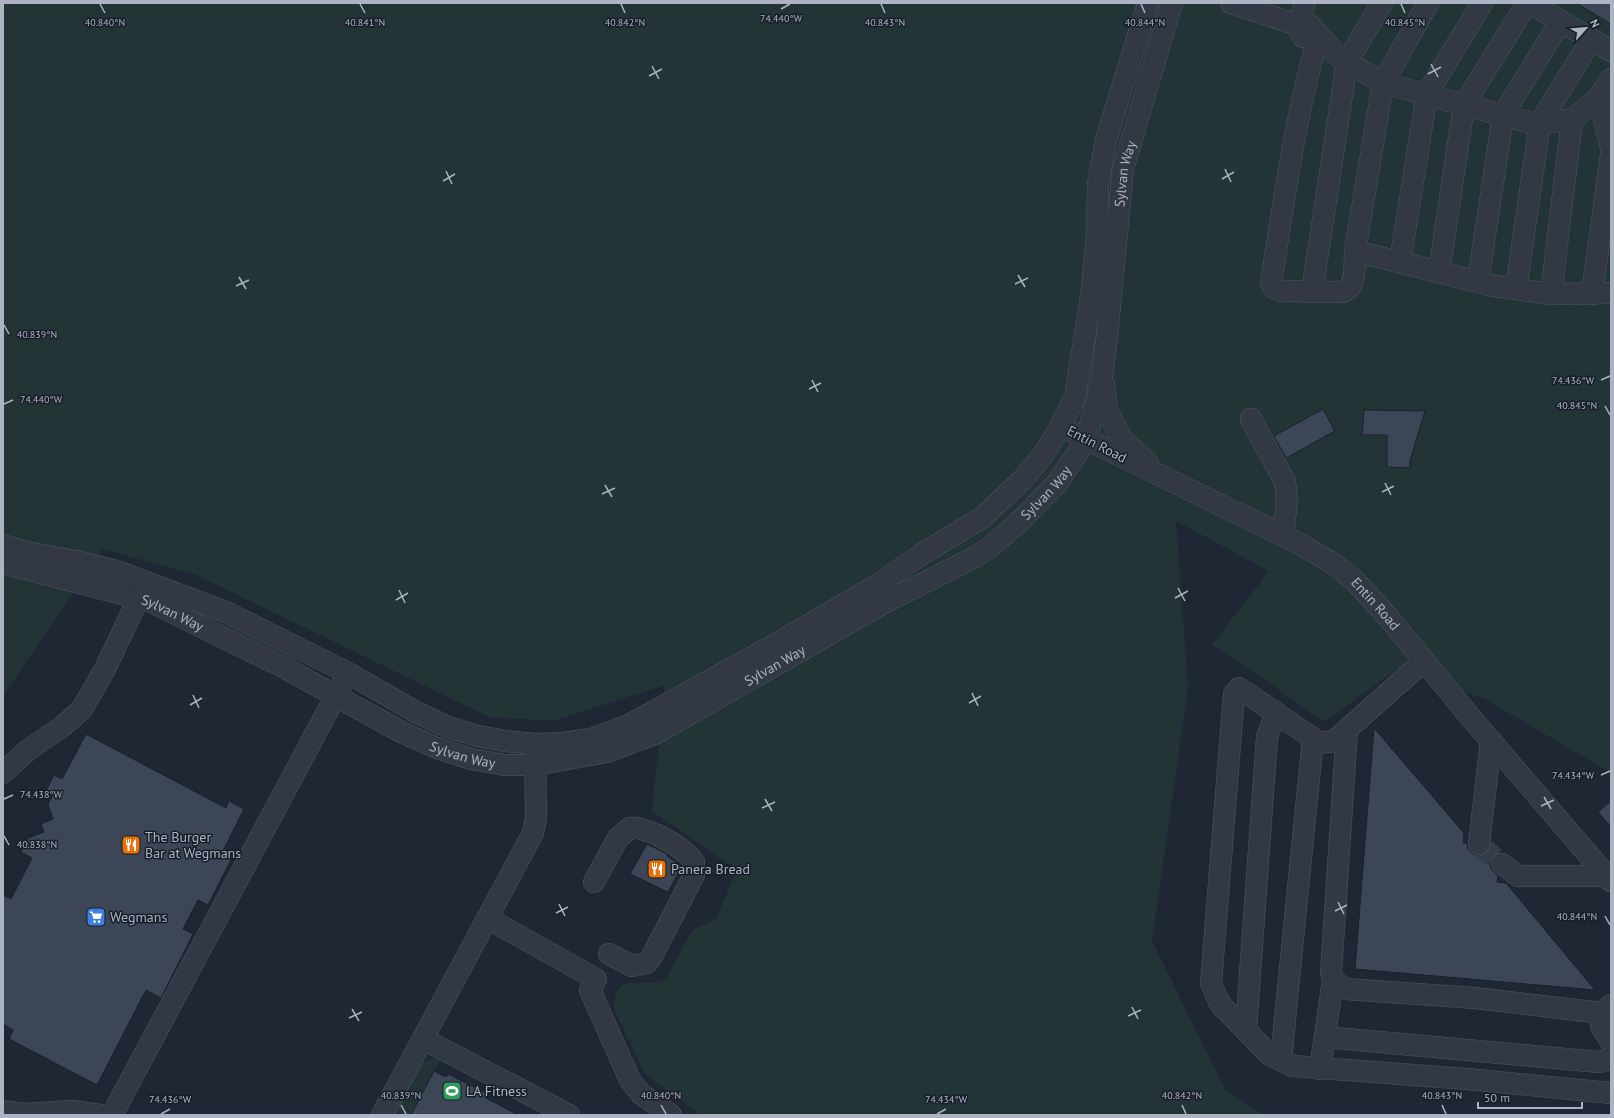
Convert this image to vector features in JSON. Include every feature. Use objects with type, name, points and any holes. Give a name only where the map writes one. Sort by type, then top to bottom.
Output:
[{"type":"street","name":"Sylvan Way","points":[[3,545],[25,552],[76,561],[117,571],[143,590],[149,601],[216,633],[401,732],[437,748],[486,763],[535,765],[607,752],[638,741],[758,664],[922,554],[983,517],[1022,480],[1043,455],[1061,426],[1075,397],[1084,348],[1097,233],[1098,184],[1106,140],[1148,3]]},
{"type":"street","name":"Sylvan Way","points":[[3,563],[143,590],[226,612],[348,673],[416,712],[448,727],[478,736],[506,741],[535,744],[563,743],[591,738],[628,725],[758,664],[882,604],[973,558],[989,548],[1018,523],[1054,486],[1086,440],[1103,368],[1124,169],[1172,3]]},
{"type":"street","points":[[1231,3],[1298,25],[1310,25],[1341,58]]},
{"type":"street","points":[[1305,3],[1298,25],[1303,39],[1341,58],[1383,83],[1530,123],[1572,120],[1599,97],[1611,79]]},
{"type":"street","points":[[1316,45],[1305,82],[1292,151],[1271,282],[1274,288],[1280,291],[1342,292],[1348,291],[1352,286],[1355,251],[1383,83],[1428,3]]},
{"type":"street","points":[[1400,262],[1427,94],[1482,3]]},
{"type":"street","points":[[1439,272],[1464,105],[1527,3]]},
{"type":"street","points":[[1530,3],[1611,51]]},
{"type":"street","points":[[1312,292],[1341,58],[1379,4]]},
{"type":"street","points":[[1478,282],[1503,115],[1560,22]]},
{"type":"street","points":[[1516,289],[1540,123],[1591,40]]},
{"type":"street","points":[[1599,97],[1611,148]]},
{"type":"street","points":[[1550,294],[1572,120]]},
{"type":"street","points":[[1355,251],[1478,282],[1516,289],[1550,294],[1602,293],[1611,155]]},
{"type":"street","points":[[1103,368],[1104,396],[1107,410],[1121,438],[1165,478]]},
{"type":"street","points":[[1251,419],[1285,482],[1287,501],[1283,535]]},
{"type":"street","name":"Entin Road","points":[[1061,426],[1086,440],[1283,535],[1334,564],[1356,582],[1490,741],[1609,878]]},
{"type":"street","points":[[3,773],[28,750],[63,726],[82,709],[105,669],[143,590]]},
{"type":"street","points":[[1424,661],[1334,741],[1320,743],[1239,688],[1234,694],[1211,983],[1220,1004],[1270,1055],[1293,1066],[1467,1079],[1611,1093]]},
{"type":"street","points":[[112,1115],[348,673]]},
{"type":"street","points":[[1246,1030],[1267,737],[1276,712]]},
{"type":"street","points":[[1320,1069],[1333,980],[1331,973],[1348,730]]},
{"type":"street","points":[[1281,1060],[1313,738]]},
{"type":"street","points":[[1480,844],[1490,741]]},
{"type":"street","points":[[382,1115],[533,833],[536,818],[535,744]]},
{"type":"street","points":[[594,882],[622,834],[630,828],[646,830],[686,852],[694,862],[694,875],[665,919],[652,958],[647,963],[632,966],[609,954]]},
{"type":"street","points":[[1502,864],[1518,876],[1609,878]]},
{"type":"street","points":[[487,918],[596,978],[590,990],[630,1080],[641,1094],[671,1115]]},
{"type":"street","points":[[1333,980],[1345,989],[1607,1009],[1601,1026],[1611,1042]]},
{"type":"street","points":[[1325,1037],[1599,1062],[1611,1059]]},
{"type":"street","points":[[423,1039],[569,1115]]},
{"type":"street","points":[[3,1111],[23,1114],[72,1110],[102,1115]]},
{"type":"shaded area","points":[[3,3],[1611,3],[1611,773],[1485,699],[1399,668],[1324,722],[1245,666],[1212,645],[1269,571],[1176,521],[1188,688],[1152,941],[1226,1090],[1264,1115],[700,1115],[645,1074],[614,1009],[615,996],[619,988],[625,984],[658,982],[666,978],[693,930],[716,919],[737,870],[652,811],[665,685],[553,721],[489,717],[196,575],[103,549],[3,696]]},
{"type":"shaded area","points":[[177,604],[228,625],[244,629],[298,659],[295,662],[222,624]]},
{"type":"shaded area","points":[[371,702],[424,729],[454,734],[506,751],[504,753],[489,750],[448,739],[422,729],[381,710]]},
{"type":"shaded area","points":[[433,1058],[440,1060],[411,1115],[393,1115],[421,1064]]},
{"type":"building","points":[[1576,3],[1611,3],[1611,24]]},
{"type":"building","points":[[1323,409],[1335,431],[1286,458],[1274,436]]},
{"type":"building","points":[[1364,410],[1425,411],[1410,461],[1410,468],[1387,467],[1387,435],[1362,435]]},
{"type":"building","points":[[1374,728],[1464,833],[1463,843],[1467,843],[1468,849],[1472,853],[1477,856],[1483,855],[1488,851],[1491,845],[1500,846],[1500,853],[1493,857],[1490,863],[1491,869],[1498,876],[1497,882],[1506,883],[1595,990],[1355,969]]},
{"type":"building","name":"Wegmans","points":[[86,734],[226,808],[229,801],[244,809],[223,851],[233,856],[208,905],[198,900],[183,929],[193,934],[161,998],[146,990],[97,1085],[9,1039],[13,1030],[3,1024],[3,895],[11,899],[32,858],[21,852],[28,838],[44,832],[41,824],[53,819],[48,804],[53,795],[46,791],[54,775],[62,779]]},
{"type":"building","points":[[1611,801],[1611,827],[1598,812]]},
{"type":"building","name":"Panera Bread","points":[[647,844],[667,854],[667,856],[682,866],[668,892],[630,874]]},
{"type":"building","name":"LA Fitness","points":[[434,1071],[446,1077],[448,1074],[488,1094],[486,1098],[518,1115],[411,1115]]},
{"type":"tunnel","points":[[1479,844],[1502,864]]},
{"type":"place","name":"The Burger Bar at Wegmans","points":[[131,845]]},
{"type":"place","name":"Panera Bread","points":[[657,869]]},
{"type":"place","name":"Wegmans","points":[[96,917]]},
{"type":"place","name":"LA Fitness","points":[[452,1091]]}]
